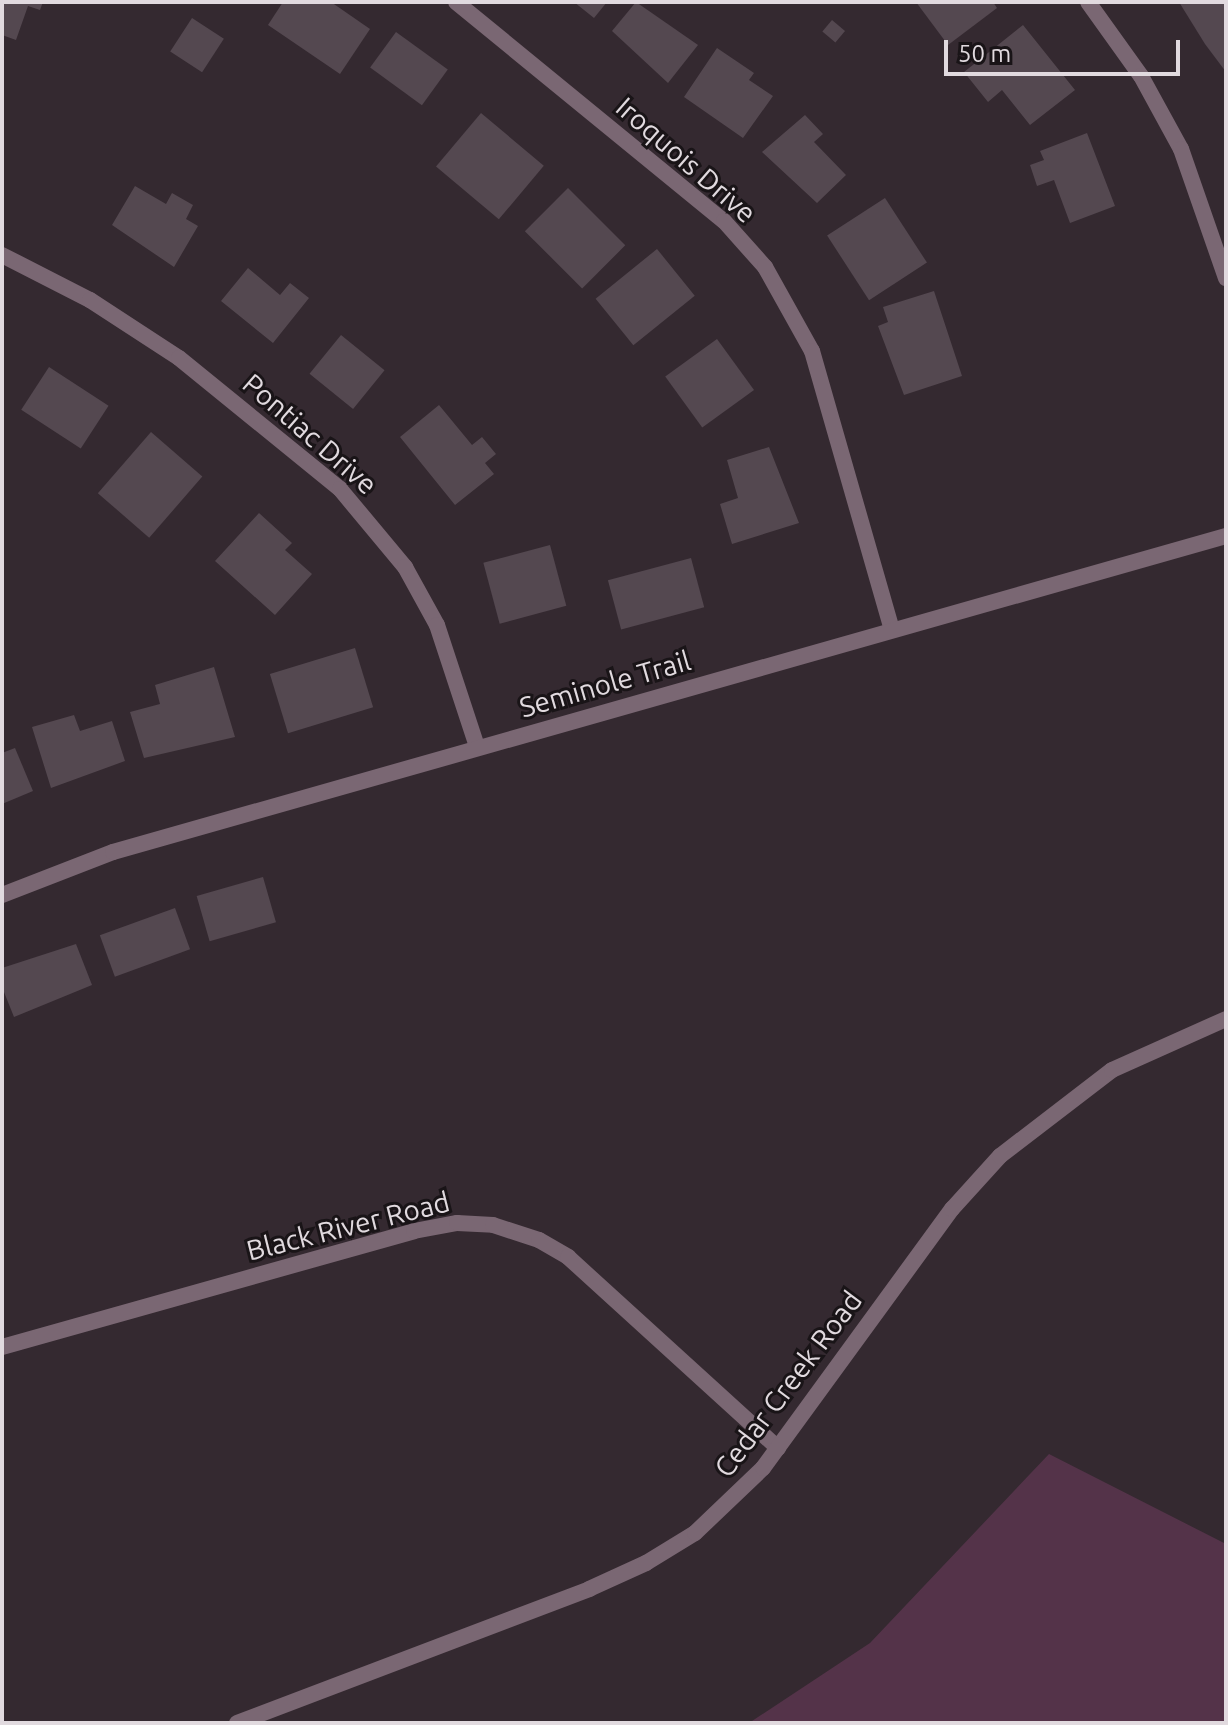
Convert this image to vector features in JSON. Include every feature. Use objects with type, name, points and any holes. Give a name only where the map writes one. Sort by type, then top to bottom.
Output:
[{"type":"street","name":"Iroquois Drive","points":[[456,2],[724,221],[765,267],[812,351],[892,630]]},
{"type":"street","points":[[1088,2],[1141,76],[1181,149],[1226,278]]},
{"type":"street","name":"Pontiac Drive","points":[[2,255],[90,300],[179,358],[340,489],[405,567],[437,625],[477,747]]},
{"type":"street","name":"Seminole Trail","points":[[2,895],[113,852],[1226,536]]},
{"type":"street","name":"Cedar Creek Road","points":[[237,1723],[646,1563],[695,1533],[743,1491],[778,1448],[952,1209],[1000,1156],[1112,1070],[1226,1019]]},
{"type":"street","name":"Black River Road","points":[[2,1347],[414,1231],[457,1223],[493,1225],[539,1240],[568,1257],[778,1448]]},
{"type":"shaded area","points":[[1049,1454],[1226,1544],[1226,1723],[749,1723],[870,1643]]},
{"type":"building","points":[[2,2],[43,2],[40,10],[28,6],[16,40],[2,35]]},
{"type":"building","points":[[283,2],[331,2],[370,29],[340,74],[268,25]]},
{"type":"building","points":[[574,2],[607,2],[594,18]]},
{"type":"building","points":[[636,2],[698,45],[668,83],[612,31]]},
{"type":"building","points":[[916,2],[993,2],[997,8],[948,45]]},
{"type":"building","points":[[1179,2],[1226,2],[1226,72],[1205,44]]},
{"type":"building","points":[[192,18],[224,39],[202,72],[170,52]]},
{"type":"building","points":[[832,20],[845,31],[835,42],[822,31]]},
{"type":"building","points":[[1023,25],[1075,90],[1030,125],[1002,90],[988,102],[964,72]]},
{"type":"building","points":[[396,32],[448,70],[422,105],[370,68]]},
{"type":"building","points":[[717,48],[754,73],[749,80],[773,96],[743,138],[684,97]]},
{"type":"building","points":[[481,113],[544,166],[499,219],[436,167]]},
{"type":"building","points":[[805,115],[823,134],[814,142],[846,175],[817,203],[762,152]]},
{"type":"building","points":[[1087,133],[1115,206],[1070,223],[1054,180],[1037,186],[1030,165],[1044,160],[1040,151]]},
{"type":"building","points":[[135,186],[166,204],[172,193],[193,205],[186,219],[198,226],[174,267],[112,225]]},
{"type":"building","points":[[568,188],[625,245],[582,288],[525,231]]},
{"type":"building","points":[[885,198],[927,263],[869,300],[827,236]]},
{"type":"building","points":[[657,249],[695,296],[633,345],[596,299]]},
{"type":"building","points":[[248,268],[280,295],[290,283],[309,298],[273,343],[221,301]]},
{"type":"building","points":[[934,291],[962,376],[904,395],[878,326],[888,322],[883,307]]},
{"type":"building","points":[[341,335],[385,370],[353,409],[310,374]]},
{"type":"building","points":[[717,339],[754,390],[702,428],[665,377]]},
{"type":"building","points":[[49,367],[109,406],[81,448],[21,410]]},
{"type":"building","points":[[439,405],[472,445],[482,437],[496,454],[485,463],[494,474],[455,505],[400,437]]},
{"type":"building","points":[[151,432],[202,477],[149,538],[98,493]]},
{"type":"building","points":[[769,447],[799,523],[732,544],[720,504],[738,498],[727,460]]},
{"type":"building","points":[[259,513],[292,543],[285,550],[312,574],[275,615],[215,561]]},
{"type":"building","points":[[550,545],[566,606],[500,624],[483,563]]},
{"type":"building","points":[[691,558],[704,607],[621,630],[608,580]]},
{"type":"building","points":[[355,648],[373,707],[288,733],[270,674]]},
{"type":"building","points":[[214,667],[235,737],[144,758],[130,712],[160,704],[155,685]]},
{"type":"building","points":[[74,715],[80,731],[112,721],[125,761],[51,788],[32,727]]},
{"type":"building","points":[[15,748],[33,791],[2,804],[2,753]]},
{"type":"building","points":[[263,877],[276,922],[210,941],[197,896]]},
{"type":"building","points":[[175,908],[190,949],[115,977],[100,935]]},
{"type":"building","points":[[76,944],[92,985],[14,1017],[2,987],[2,968]]}]
